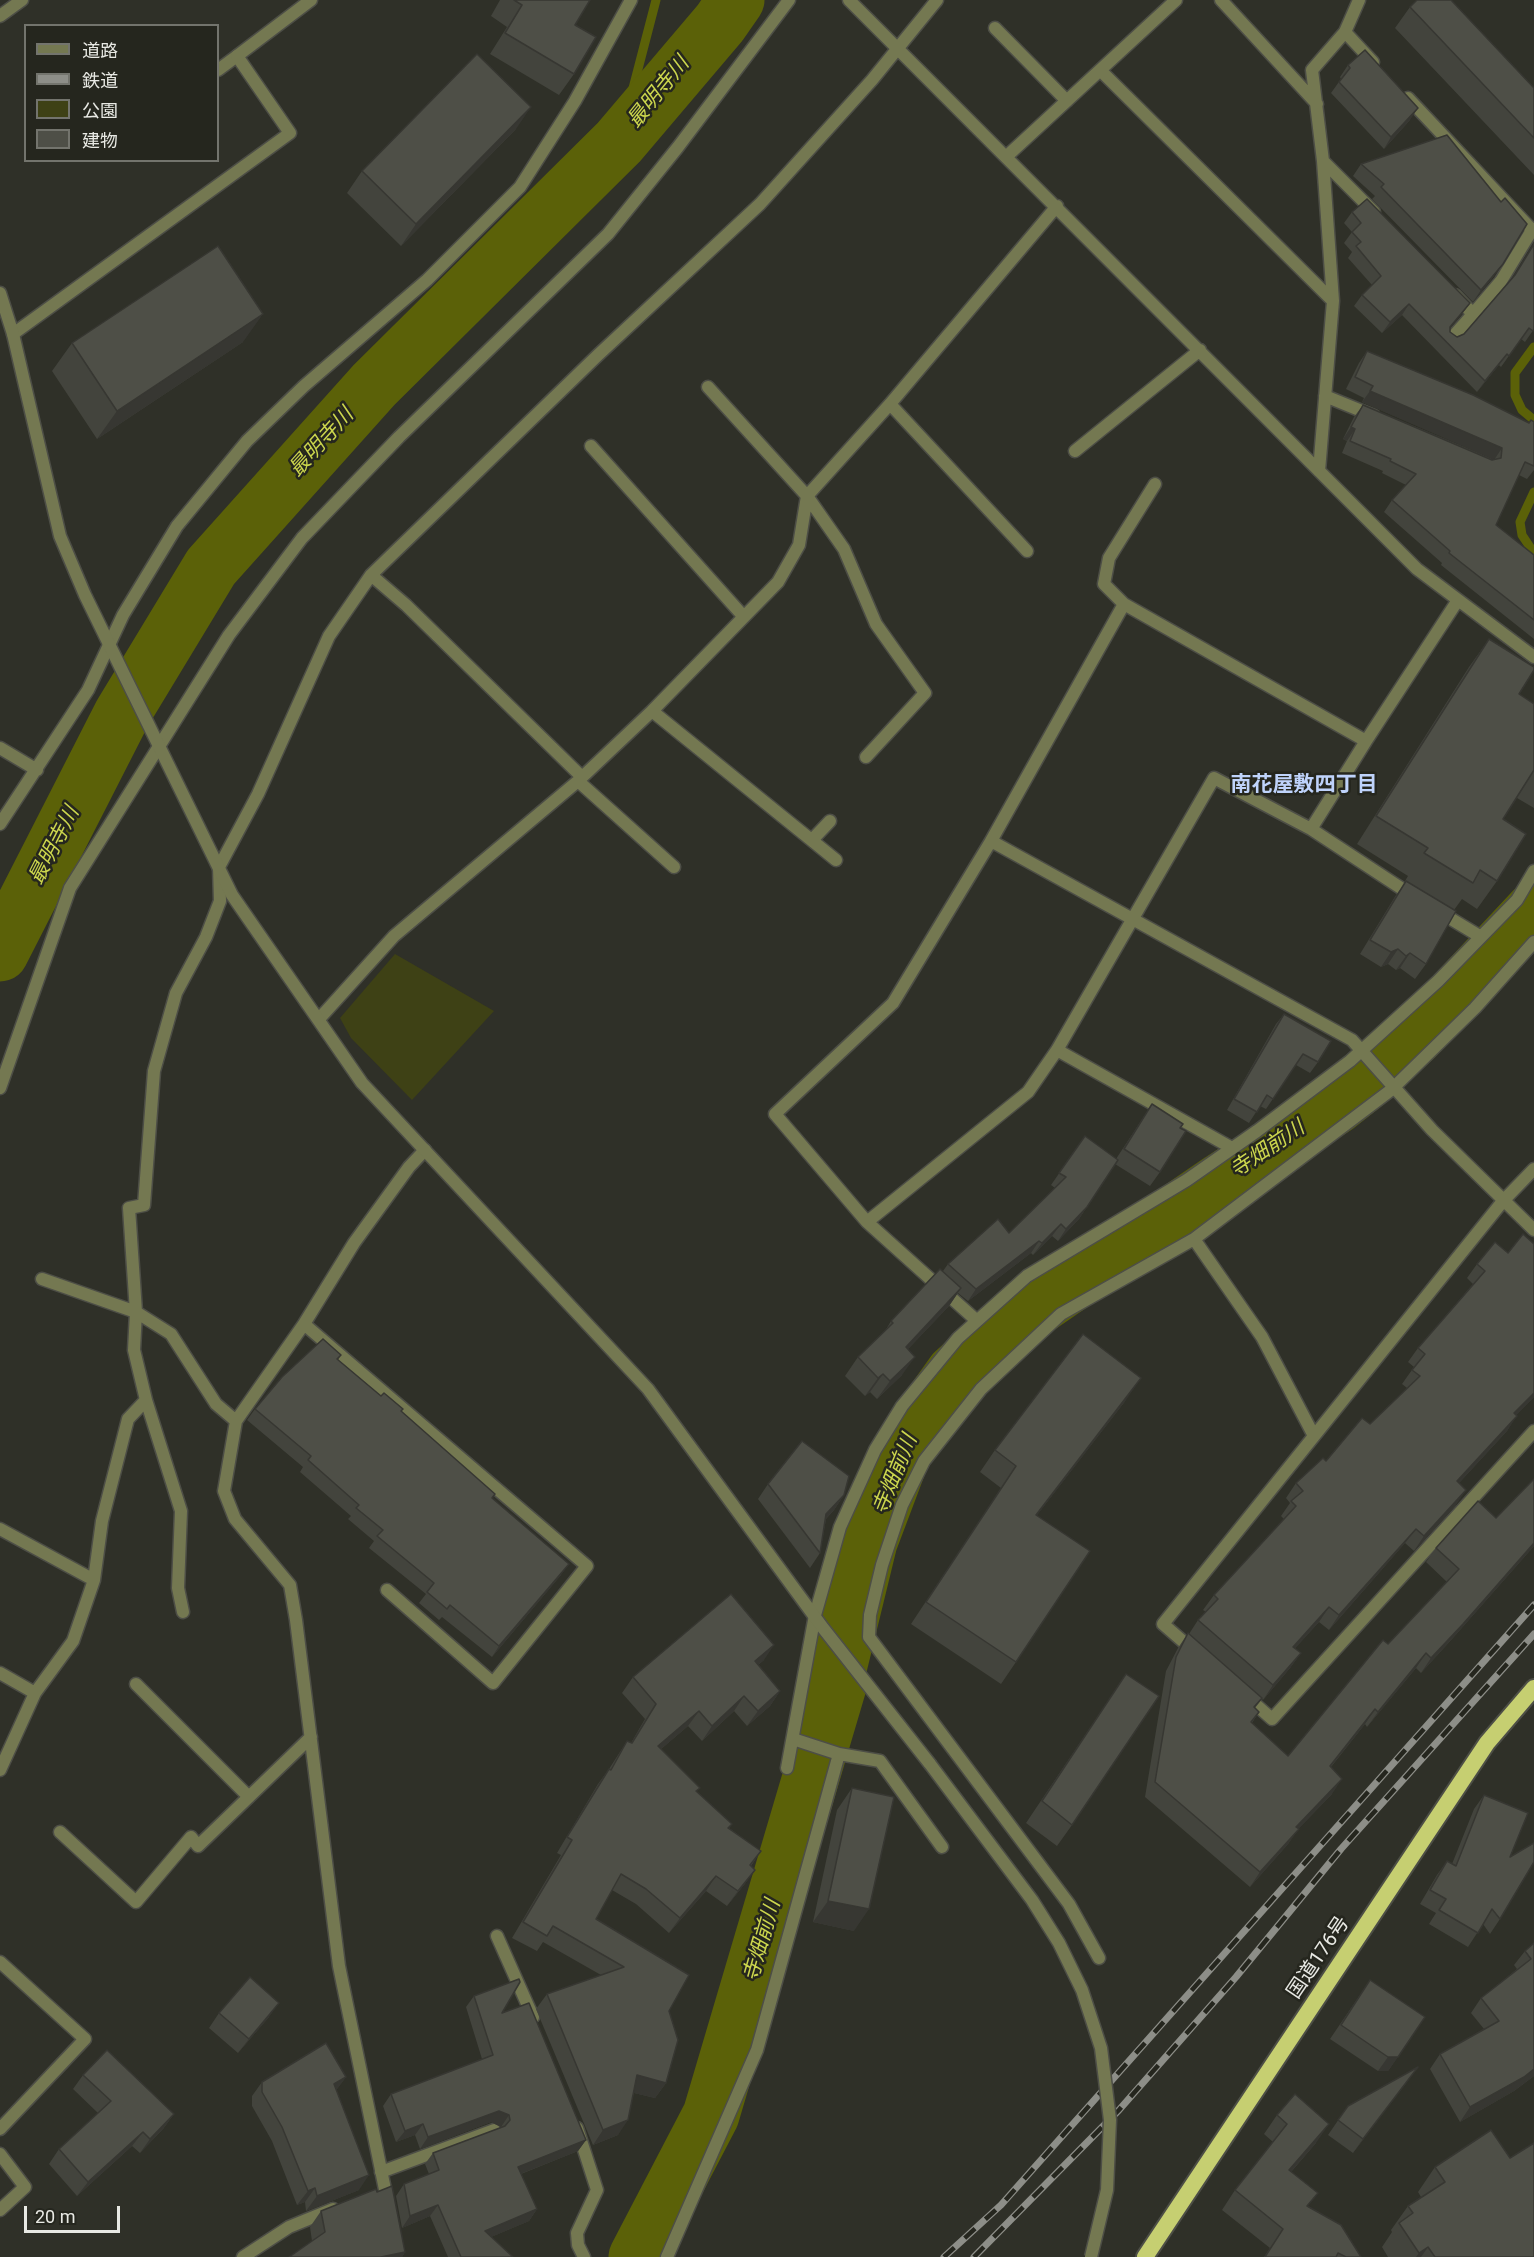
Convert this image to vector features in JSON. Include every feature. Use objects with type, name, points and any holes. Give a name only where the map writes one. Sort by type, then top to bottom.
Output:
[{"type":"highway","name":"国道176号","points":[[1145,2257],[1487,1743],[1534,1688]]},
{"type":"street","points":[[0,16],[22,0]]},
{"type":"street","points":[[219,69],[311,0]]},
{"type":"street","points":[[0,824],[37,770],[112,650],[123,615],[177,526],[247,441],[304,386],[427,280],[520,187],[547,141],[575,101],[631,0]]},
{"type":"street","points":[[0,1088],[70,888],[229,635],[302,538],[399,437],[608,234],[678,147],[789,0]]},
{"type":"street","points":[[849,0],[1417,569],[1534,657]]},
{"type":"street","points":[[183,1612],[178,1588],[181,1511],[146,1400],[134,1350],[136,1312],[129,1208],[144,1205],[154,1071],[176,993],[207,937],[220,901],[219,867],[258,794],[329,636],[371,575],[598,355],[760,204],[898,49],[937,0]]},
{"type":"street","points":[[1007,156],[1176,0]]},
{"type":"street","points":[[1221,0],[1317,104]]},
{"type":"street","points":[[1319,471],[1333,302],[1323,161],[1312,70],[1345,32],[1359,0]]},
{"type":"street","points":[[994,28],[1067,101]]},
{"type":"street","points":[[1345,32],[1386,75]]},
{"type":"street","points":[[14,334],[290,133],[237,56]]},
{"type":"street","points":[[1100,70],[1333,302]]},
{"type":"street","points":[[1402,92],[1532,230],[1502,281],[1450,340]]},
{"type":"street","points":[[1323,161],[1382,220]]},
{"type":"street","points":[[319,1020],[394,936],[580,779],[652,711],[778,582],[799,545],[807,496],[890,404],[1057,206]]},
{"type":"street","points":[[1448,288],[1473,314]]},
{"type":"street","points":[[0,293],[14,334],[60,536],[112,650],[232,894],[362,1083],[648,1389],[823,1628],[930,1764],[1032,1900],[1059,1943],[1082,1990],[1098,2038],[1110,2120],[1107,2190],[1091,2257]]},
{"type":"street","points":[[1075,451],[1200,350]]},
{"type":"street","points":[[708,387],[807,496],[844,549],[876,624],[925,693],[866,757]]},
{"type":"street","points":[[1325,396],[1390,423]]},
{"type":"street","points":[[890,404],[1027,551]]},
{"type":"street","points":[[591,446],[744,617]]},
{"type":"street","points":[[1155,484],[1109,558],[1104,584],[1124,604],[1366,741]]},
{"type":"street","points":[[371,575],[406,605],[580,779],[674,867]]},
{"type":"street","points":[[1311,829],[1458,600]]},
{"type":"street","points":[[976,1320],[867,1221],[775,1114],[893,1003],[991,841],[1124,604]]},
{"type":"street","points":[[652,711],[836,860]]},
{"type":"street","points":[[0,747],[37,770]]},
{"type":"street","points":[[867,1221],[1028,1092],[1058,1050],[1214,777],[1311,829],[1481,937]]},
{"type":"street","points":[[812,840],[830,821]]},
{"type":"street","points":[[991,841],[1352,1041],[1432,1130],[1534,1230]]},
{"type":"street","points":[[787,1768],[814,1615],[840,1527],[875,1450],[902,1406],[976,1320],[1027,1276],[1187,1180],[1362,1052],[1438,981],[1517,900],[1534,871]]},
{"type":"street","points":[[1099,1958],[1069,1904],[869,1637],[870,1615],[882,1565],[902,1505],[924,1461],[981,1389],[1061,1314],[1194,1239],[1393,1086],[1475,1008],[1534,942]]},
{"type":"street","points":[[1058,1050],[1232,1148]]},
{"type":"street","points":[[392,2223],[379,2190],[381,2172],[339,1966],[290,1585],[235,1520],[224,1491],[236,1421],[304,1324],[354,1243],[424,1150]]},
{"type":"street","points":[[1205,1660],[1163,1624],[1503,1201],[1534,1169]]},
{"type":"street","points":[[1194,1239],[1262,1337],[1314,1436]]},
{"type":"street","points":[[42,1279],[136,1312],[171,1334],[216,1404],[236,1421]]},
{"type":"street","points":[[304,1324],[587,1566],[493,1683],[387,1590]]},
{"type":"street","points":[[0,1770],[35,1693],[73,1641],[94,1580],[102,1521],[128,1419],[146,1400]]},
{"type":"street","points":[[1239,1690],[1272,1719],[1534,1431]]},
{"type":"street","points":[[0,1529],[94,1580]]},
{"type":"street","points":[[0,1673],[35,1693]]},
{"type":"street","points":[[136,1684],[249,1797]]},
{"type":"street","points":[[60,1832],[136,1902],[190,1837],[198,1846],[311,1737]]},
{"type":"street","points":[[793,1739],[839,1754],[880,1761],[942,1847]]},
{"type":"street","points":[[668,2257],[757,2050],[839,1754]]},
{"type":"street","points":[[497,1936],[538,2030]]},
{"type":"street","points":[[0,1962],[85,2039],[0,2129]]},
{"type":"street","points":[[572,2114],[588,2155],[597,2190],[577,2233],[578,2245],[584,2257]]},
{"type":"street","points":[[381,2172],[494,2130]]},
{"type":"street","points":[[0,2154],[25,2187],[0,2210]]},
{"type":"street","points":[[243,2257],[289,2227],[342,2205]]},
{"type":"green space","points":[[395,954],[494,1011],[412,1100],[351,1038],[340,1018]]},
{"type":"building","points":[[514,0],[590,0],[575,25],[596,37],[574,74],[505,33],[522,5]]},
{"type":"building","points":[[1417,0],[1451,0],[1534,88],[1534,138],[1410,7]]},
{"type":"building","points":[[1365,50],[1418,108],[1391,137],[1339,82],[1350,68],[1348,65]]},
{"type":"building","points":[[477,54],[531,107],[416,224],[362,171]]},
{"type":"building","points":[[1447,135],[1501,202],[1505,198],[1527,224],[1503,264],[1481,290],[1381,187],[1384,184],[1361,164]]},
{"type":"building","points":[[1367,199],[1470,303],[1450,327],[1450,332],[1457,337],[1464,334],[1515,275],[1534,244],[1534,329],[1533,331],[1529,328],[1509,356],[1507,354],[1485,381],[1409,304],[1390,322],[1362,295],[1381,276],[1356,246],[1361,242],[1352,232],[1361,223],[1352,212]]},
{"type":"building","points":[[218,246],[263,314],[117,411],[72,343]]},
{"type":"building","points":[[1367,351],[1473,395],[1529,423],[1531,420],[1534,422],[1534,466],[1525,462],[1496,525],[1534,555],[1534,620],[1449,553],[1450,551],[1392,500],[1416,474],[1390,461],[1391,459],[1350,441],[1355,429],[1351,427],[1363,405],[1492,460],[1501,458],[1502,448],[1370,391],[1373,386],[1355,377]]},
{"type":"building","points":[[1489,639],[1534,667],[1519,694],[1534,704],[1534,770],[1503,819],[1526,834],[1497,881],[1480,870],[1473,883],[1424,853],[1428,848],[1376,816]]},
{"type":"building","points":[[1406,881],[1456,911],[1426,964],[1410,953],[1406,956],[1398,949],[1391,952],[1370,940]]},
{"type":"building","points":[[1284,1014],[1331,1041],[1318,1062],[1303,1054],[1273,1099],[1267,1095],[1257,1112],[1234,1099]]},
{"type":"building","points":[[1152,1104],[1183,1124],[1180,1128],[1186,1131],[1160,1172],[1124,1149]]},
{"type":"building","points":[[1085,1136],[1118,1160],[1087,1207],[1066,1229],[1061,1224],[1042,1243],[1039,1241],[976,1289],[948,1264],[998,1219],[1009,1233],[1066,1177],[1059,1173]]},
{"type":"building","points":[[1523,1234],[1534,1244],[1534,1393],[1514,1413],[1517,1416],[1457,1481],[1466,1490],[1424,1536],[1416,1529],[1339,1615],[1329,1607],[1293,1647],[1301,1653],[1273,1685],[1198,1620],[1218,1599],[1214,1595],[1296,1506],[1291,1501],[1303,1491],[1296,1483],[1323,1458],[1326,1461],[1362,1418],[1370,1424],[1420,1376],[1412,1370],[1425,1354],[1418,1348],[1485,1271],[1477,1264],[1495,1242],[1508,1253]]},
{"type":"building","points":[[940,1269],[961,1288],[906,1347],[915,1357],[890,1381],[883,1374],[878,1378],[858,1357],[893,1323],[891,1321]]},
{"type":"building","points":[[1083,1334],[1141,1378],[1036,1515],[1090,1551],[1016,1662],[926,1602],[1016,1466],[995,1450]]},
{"type":"building","points":[[323,1339],[341,1355],[337,1359],[381,1396],[384,1393],[403,1409],[401,1411],[495,1494],[492,1498],[569,1564],[499,1646],[450,1605],[447,1609],[427,1592],[434,1583],[377,1536],[383,1530],[356,1508],[359,1505],[308,1460],[311,1456],[255,1409],[282,1377]]},
{"type":"building","points":[[802,1441],[849,1476],[844,1495],[826,1514],[820,1553],[768,1484]]},
{"type":"building","points":[[1534,1479],[1534,1543],[1431,1658],[1426,1653],[1378,1712],[1375,1709],[1330,1766],[1342,1779],[1296,1827],[1299,1829],[1260,1872],[1155,1782],[1176,1657],[1188,1633],[1262,1698],[1254,1707],[1259,1712],[1251,1722],[1288,1756],[1383,1640],[1388,1644],[1459,1569],[1436,1548],[1478,1501],[1496,1518]]},
{"type":"building","points":[[731,1594],[774,1645],[755,1661],[780,1691],[758,1711],[744,1696],[712,1726],[699,1711],[658,1746],[700,1788],[696,1791],[732,1824],[728,1828],[761,1851],[750,1865],[755,1870],[738,1891],[716,1876],[680,1918],[646,1889],[621,1874],[596,1919],[689,1975],[669,2011],[678,2040],[666,2083],[637,2075],[628,2120],[603,2130],[547,1994],[624,1967],[553,1926],[547,1936],[523,1922],[572,1840],[567,1837],[609,1769],[611,1770],[627,1741],[632,1743],[656,1704],[633,1677]]},
{"type":"building","points":[[1126,1674],[1159,1696],[1072,1825],[1042,1801]]},
{"type":"building","points":[[852,1788],[894,1797],[869,1909],[828,1901]]},
{"type":"building","points":[[1484,1795],[1528,1813],[1510,1857],[1534,1843],[1534,1862],[1500,1919],[1492,1909],[1478,1933],[1439,1910],[1446,1899],[1430,1890],[1447,1861],[1456,1866]]},
{"type":"building","points":[[1534,1943],[1534,2069],[1470,2107],[1440,2054],[1499,2021],[1481,1998],[1531,1959],[1525,1951]]},
{"type":"building","points":[[250,1977],[279,2003],[249,2039],[219,2013]]},
{"type":"building","points":[[519,1979],[520,1982],[502,2013],[529,2003],[586,2140],[518,2167],[537,2209],[485,2231],[513,2257],[461,2257],[438,2205],[410,2216],[404,2184],[439,2170],[433,2153],[505,2126],[510,2120],[509,2115],[499,2111],[428,2137],[423,2124],[405,2131],[391,2094],[493,2055],[474,1996]]},
{"type":"building","points":[[1370,1980],[1425,2017],[1398,2057],[1388,2057],[1341,2025]]},
{"type":"building","points":[[326,2043],[346,2077],[334,2084],[369,2175],[317,2196],[315,2188],[308,2191],[282,2127],[262,2092],[262,2082]]},
{"type":"building","points":[[107,2050],[174,2114],[150,2139],[143,2132],[88,2182],[59,2149],[111,2101],[83,2075]]},
{"type":"building","points":[[1418,2067],[1363,2139],[1338,2120],[1348,2106]]},
{"type":"building","points":[[1295,2094],[1329,2124],[1289,2170],[1318,2193],[1307,2206],[1341,2225],[1361,2257],[1346,2257],[1338,2253],[1336,2257],[1265,2257],[1283,2229],[1235,2190],[1287,2124],[1277,2115]]},
{"type":"building","points":[[1491,2130],[1510,2158],[1534,2143],[1534,2257],[1435,2257],[1428,2247],[1419,2253],[1399,2223],[1413,2213],[1408,2206],[1445,2182],[1435,2167]]},
{"type":"building","points":[[392,2186],[405,2252],[381,2257],[289,2257],[325,2232],[321,2211],[376,2189],[377,2192]]},
{"type":"waterway","points":[[619,142],[656,0]]},
{"type":"waterway","name":"最明寺川","points":[[0,953],[122,714],[211,567],[374,385],[619,142],[720,23],[736,0]]},
{"type":"waterway","points":[[1534,347],[1515,373],[1515,395],[1522,410],[1534,420]]},
{"type":"waterway","points":[[1534,492],[1520,522],[1522,535],[1534,553]]},
{"type":"waterway","name":"寺畑前川","points":[[637,2257],[711,2115],[838,1686],[837,1673],[869,1542],[909,1436],[954,1373],[992,1338],[1221,1181],[1336,1106],[1365,1083],[1416,1036],[1534,910]]},
{"type":"railway","points":[[944,2257],[1001,2205],[1534,1605]]},
{"type":"railway","points":[[974,2257],[1119,2110],[1236,1977],[1341,1849],[1534,1634]]},
{"type":"district","name":"南花屋敷四丁目","points":[[1304,786]]}]
